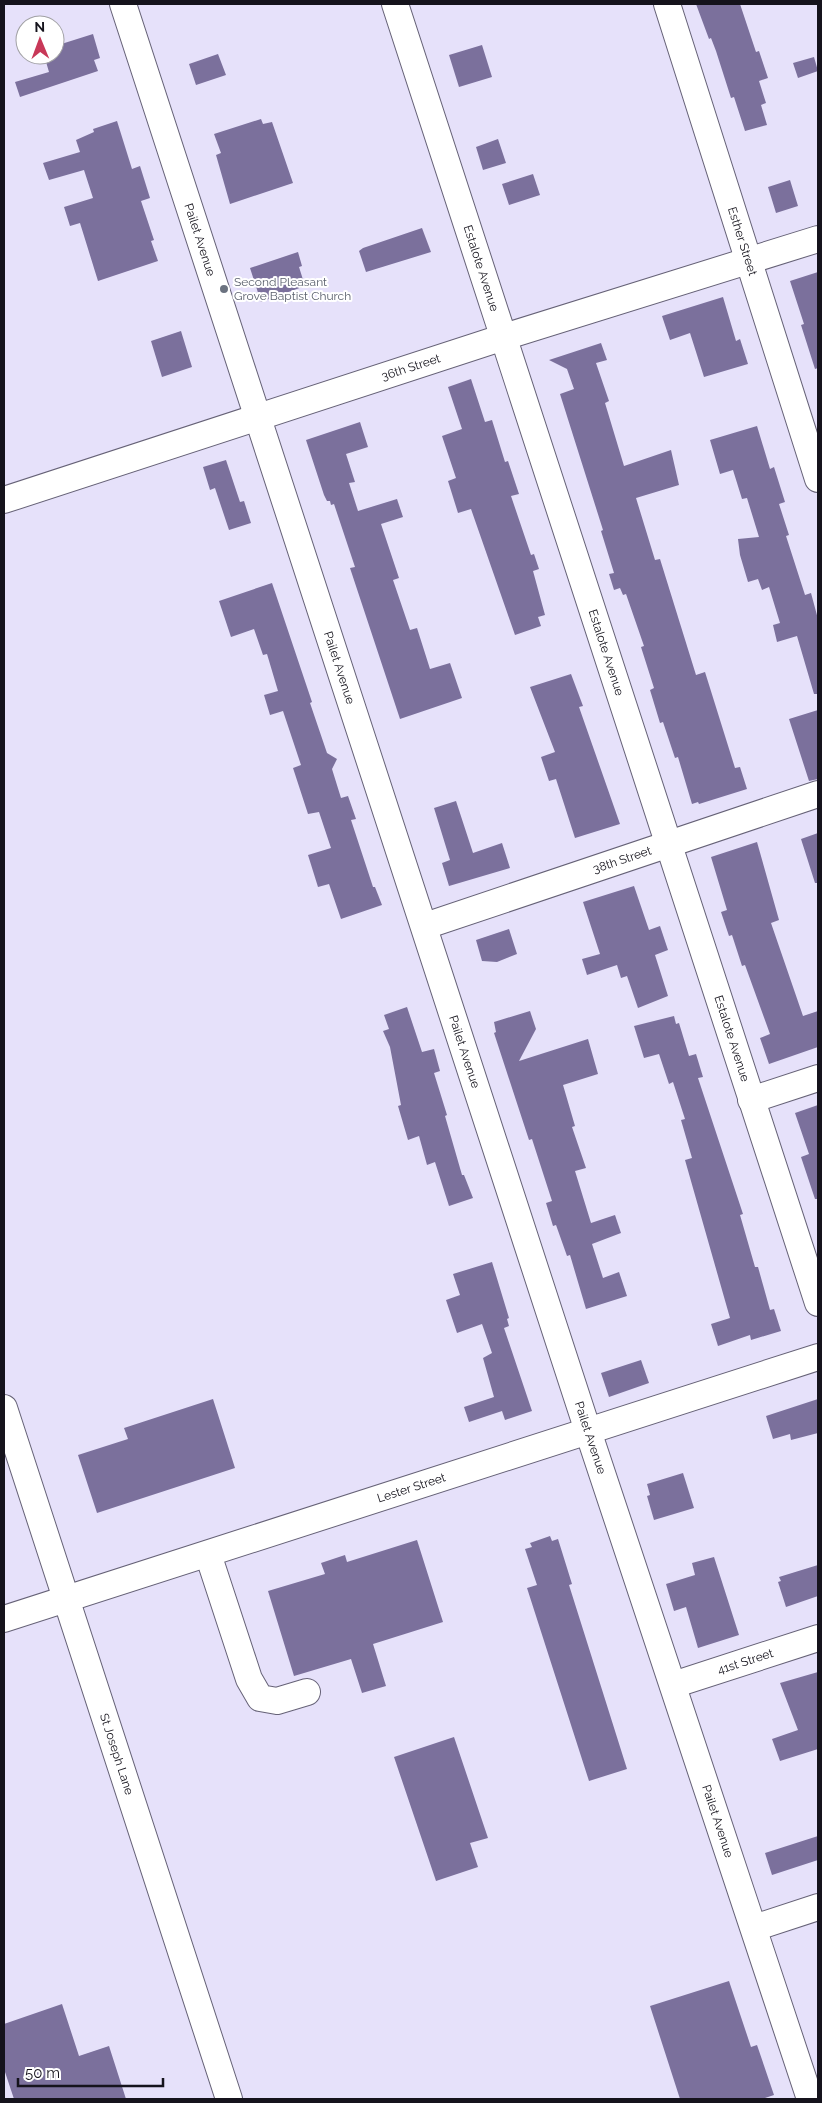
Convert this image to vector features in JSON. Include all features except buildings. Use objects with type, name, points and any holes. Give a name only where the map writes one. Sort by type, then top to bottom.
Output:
[{"type":"street","name":"Pailet Avenue","points":[[123,4],[588,1431],[810,2099]]},
{"type":"street","name":"Estalote Avenue","points":[[395,4],[818,1303]]},
{"type":"street","name":"Esther Street","points":[[667,4],[818,479]]},
{"type":"street","name":"36th Street","points":[[4,500],[504,337],[818,239]]},
{"type":"street","name":"38th Street","points":[[425,926],[668,846],[818,794]]},
{"type":"street","points":[[751,1100],[818,1078]]},
{"type":"street","name":"Lester Street","points":[[4,1619],[818,1357]]},
{"type":"street","name":"St Joseph Lane","points":[[4,1408],[229,2099]]},
{"type":"street","points":[[208,1554],[249,1679],[260,1698],[277,1701],[306,1692]]},
{"type":"street","name":"41st Street","points":[[673,1685],[818,1638]]},
{"type":"street","points":[[754,1928],[818,1908]]},
{"type":"place","name":"Second Pleasant Grove Baptist Church","points":[[224,289]]}]
